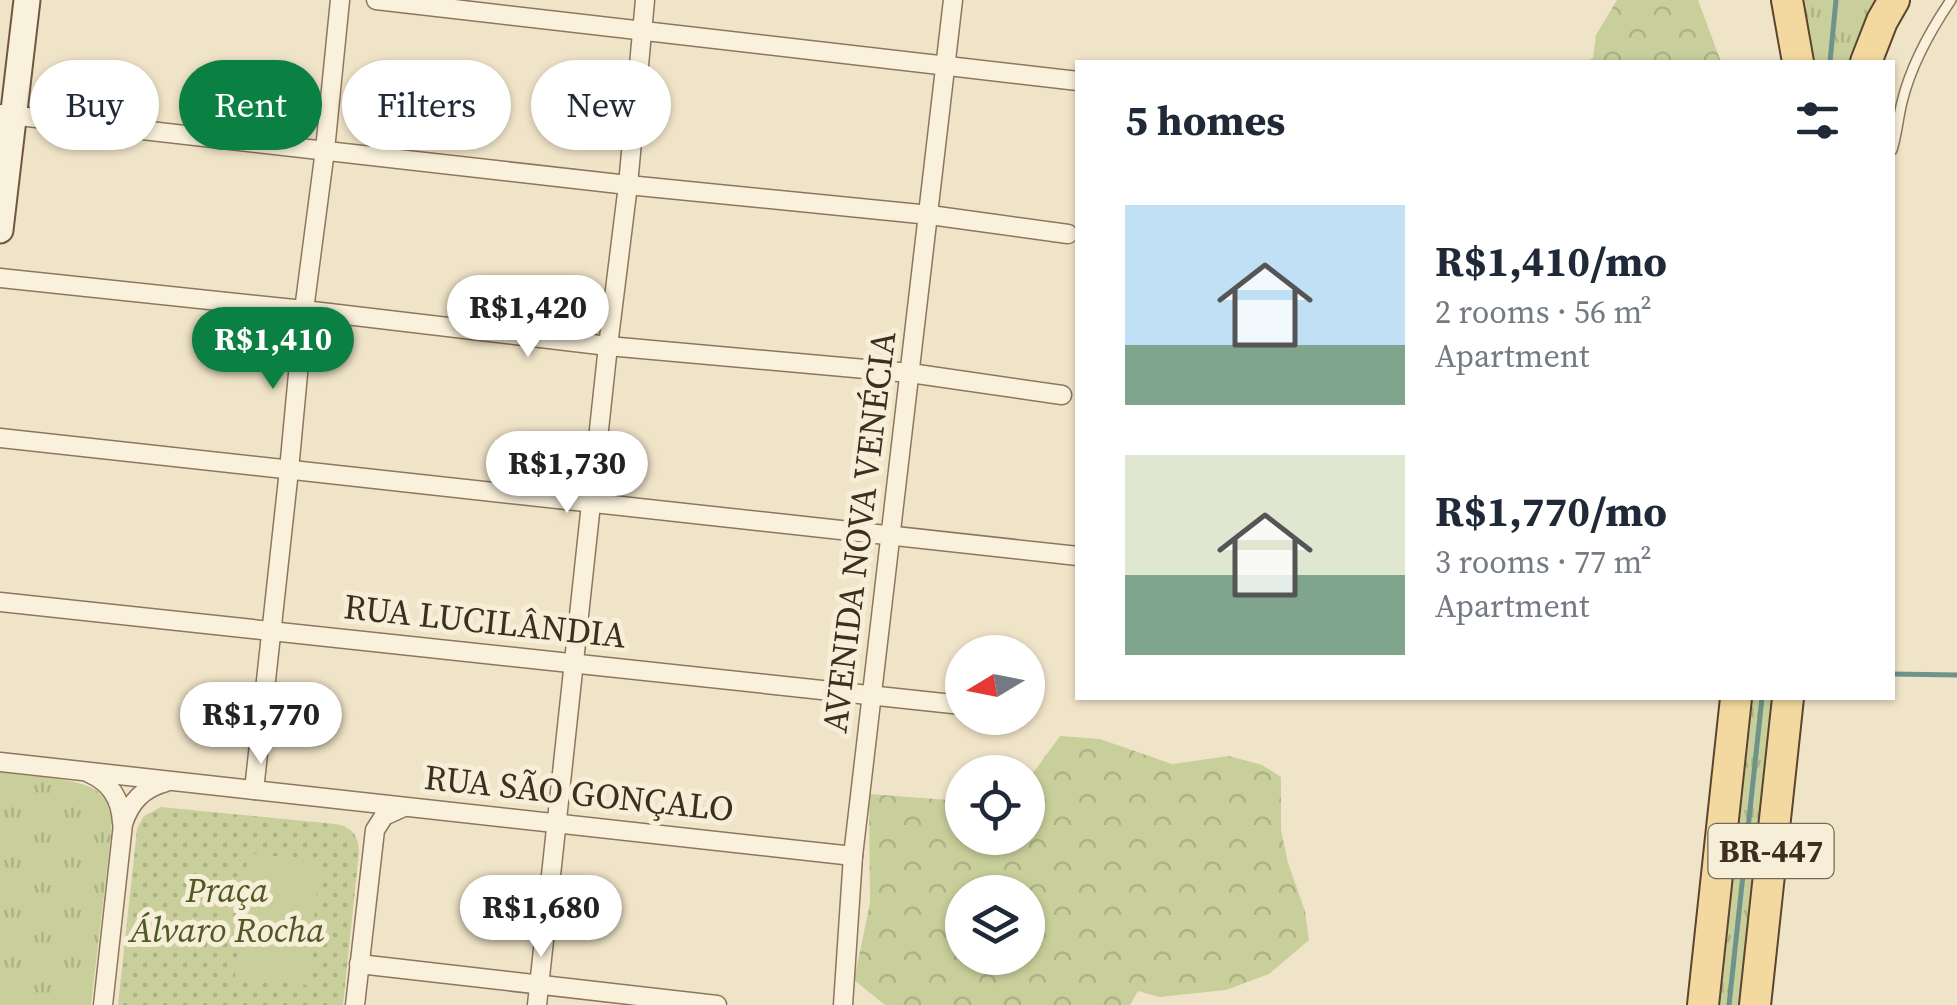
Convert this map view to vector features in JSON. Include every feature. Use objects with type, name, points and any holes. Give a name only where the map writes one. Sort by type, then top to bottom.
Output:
[{"type":"main road","points":[[0,230],[6,115],[27,0]]},
{"type":"main road","points":[[1787,0],[1798,60]]},
{"type":"main road","points":[[1867,60],[1894,0]]},
{"type":"main road","name":"BR-447","points":[[1703,1005],[1736,700]]},
{"type":"main road","name":"BR-447","points":[[1755,1005],[1788,700]]},
{"type":"street","points":[[254,790],[340,0]]},
{"type":"street","points":[[376,0],[1075,80]]},
{"type":"street","points":[[537,1005],[645,0]]},
{"type":"street","name":"AVENIDA NOVA VENÉCIA","points":[[843,1005],[853,856],[954,0]]},
{"type":"street","points":[[6,115],[628,185],[930,214],[1068,234]]},
{"type":"street","points":[[0,278],[608,346],[910,372],[1062,395]]},
{"type":"street","points":[[0,438],[1075,556]]},
{"type":"street","name":"RUA LUCILÂNDIA","points":[[0,602],[945,704]]},
{"type":"street","name":"RUA SÃO GONÇALO","points":[[0,762],[853,856]]},
{"type":"street","points":[[84,771],[100,778],[118,798],[122,835]]},
{"type":"street","points":[[103,1005],[126,813],[140,795],[157,784],[177,782]]},
{"type":"street","points":[[341,800],[356,808],[367,823],[371,854]]},
{"type":"street","points":[[355,1005],[373,838],[379,822],[390,812],[413,807]]},
{"type":"street","points":[[360,964],[717,1005]]},
{"type":"lane","points":[[1895,136],[1911,75],[1951,0]]},
{"type":"green space","points":[[1617,0],[1698,0],[1720,60],[1589,60],[1593,58],[1596,35]]},
{"type":"green space","points":[[1800,0],[1879,0],[1854,60],[1810,60]]},
{"type":"green space","points":[[1747,700],[1777,700],[1744,1005],[1714,1005]]},
{"type":"green space","points":[[1060,736],[1100,739],[1172,764],[1229,756],[1262,765],[1281,777],[1281,830],[1305,911],[1309,940],[1269,974],[1226,990],[1159,997],[1138,991],[1130,1005],[885,1005],[854,980],[870,903],[869,794],[945,800],[945,855],[1045,855],[1045,757]]},
{"type":"green space","points":[[0,771],[82,784],[100,793],[110,809],[111,835],[91,1005],[0,1005]]},
{"type":"green space","name":"Praça Álvaro Rocha","points":[[161,807],[335,824],[353,833],[359,852],[343,1005],[118,1005],[137,829],[144,816]]},
{"type":"green space","points":[[248,853],[320,861],[307,985],[235,978]]},
{"type":"waterway","points":[[1830,60],[1836,0]]},
{"type":"waterway","points":[[1895,674],[1957,675]]},
{"type":"waterway","points":[[1729,1005],[1762,700]]}]
